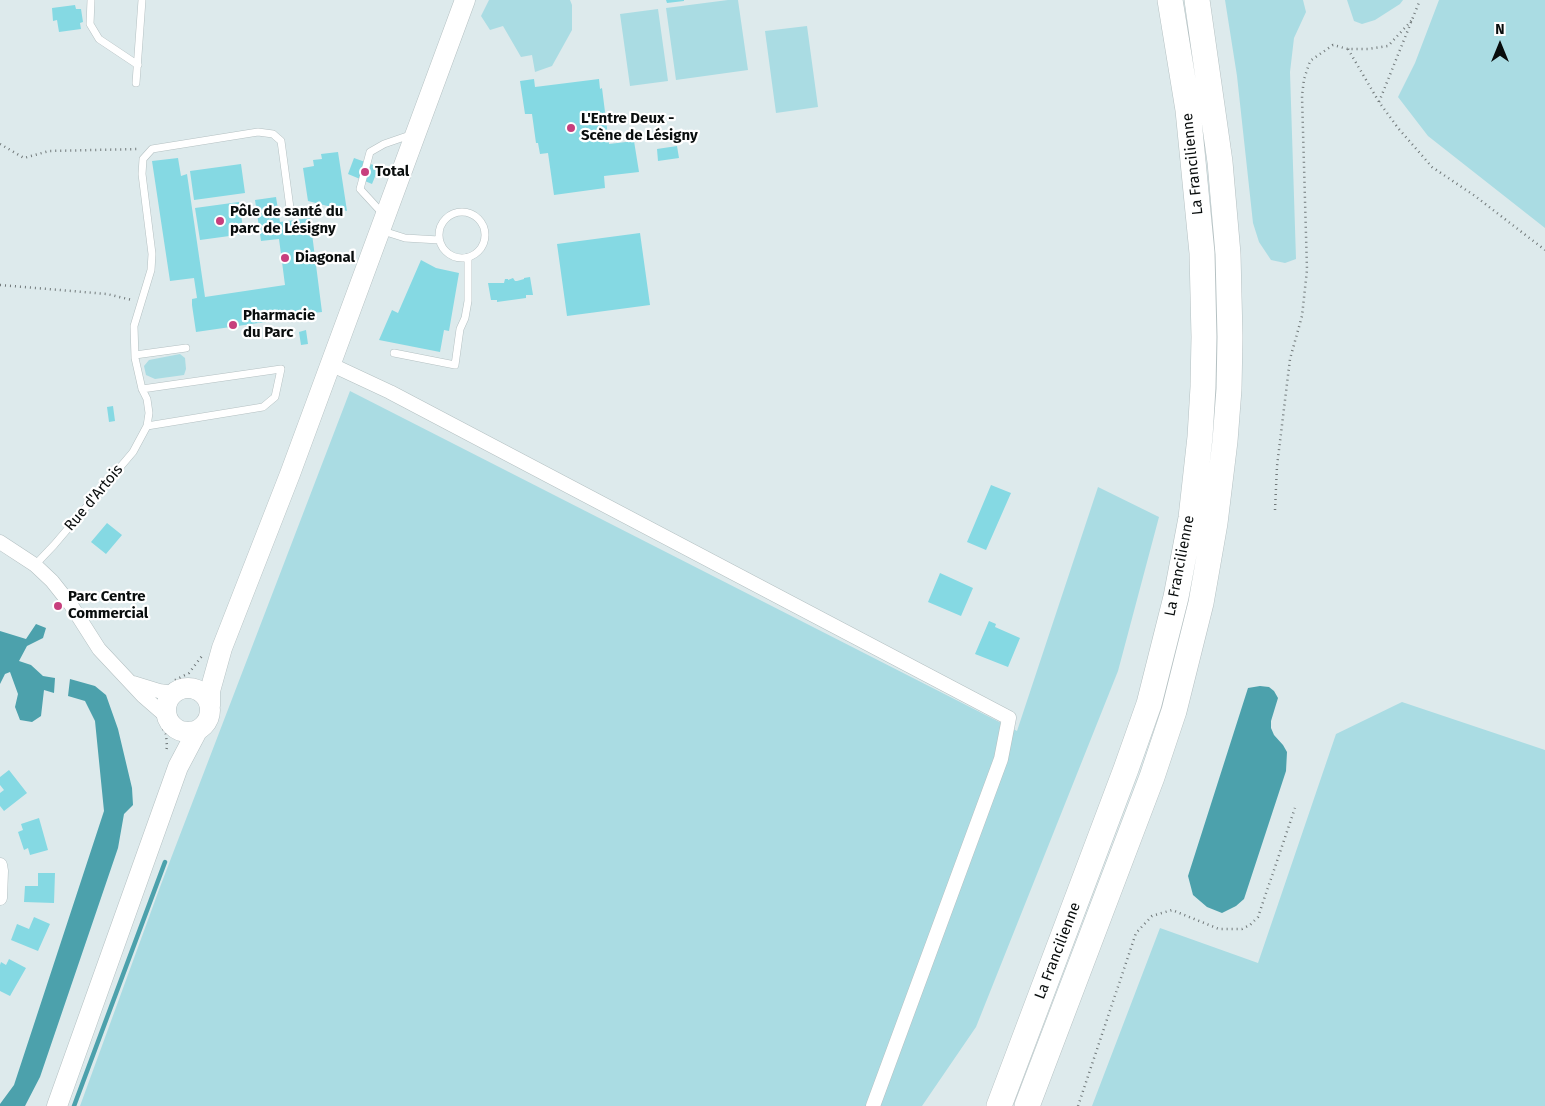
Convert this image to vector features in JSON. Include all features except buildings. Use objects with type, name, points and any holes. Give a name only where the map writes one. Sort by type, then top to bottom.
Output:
[{"type":"highway","name":"La Francilienne","points":[[999,1106],[1123,778],[1149,704],[1176,598],[1191,518],[1200,437],[1203,387],[1202,253],[1189,118],[1170,0]]},
{"type":"highway","name":"La Francilienne","points":[[1027,1106],[1152,777],[1174,711],[1201,603],[1215,523],[1229,389],[1228,254],[1220,162],[1197,0]]},
{"type":"street","points":[[57,1106],[178,767],[197,731],[208,721],[210,691],[222,648],[286,483],[465,0]]},
{"type":"street","points":[[330,364],[399,396],[1009,718],[1001,759],[873,1106]]},
{"type":"street","points":[[0,542],[35,565],[52,581],[71,604],[99,649],[115,668],[170,722],[185,733],[197,731]]},
{"type":"street","points":[[178,767],[166,704],[210,668],[222,648]]},
{"type":"street","points":[[131,682],[144,687],[202,693],[210,706]]},
{"type":"street","points":[[0,865],[0,898]]},
{"type":"lane","points":[[91,0],[90,24],[99,39],[138,65]]},
{"type":"lane","points":[[136,83],[142,0]]},
{"type":"lane","points":[[142,388],[281,369],[276,397],[263,407],[147,426],[149,413],[147,399],[142,388],[135,355],[134,326],[151,270],[152,254],[142,174],[143,159],[152,149],[258,132],[273,134],[281,141],[290,208]]},
{"type":"lane","points":[[416,133],[384,144],[370,152],[360,189],[375,207],[382,223],[405,238],[439,240]]},
{"type":"lane","points":[[460,212],[474,216],[484,228],[484,242],[475,254],[468,257],[460,258],[453,256],[442,247],[439,240],[441,225],[452,214],[460,212]]},
{"type":"lane","points":[[394,353],[455,365],[460,329],[465,318],[468,301],[468,257]]},
{"type":"lane","points":[[135,355],[186,348]]},
{"type":"lane","name":"Rue d'Artois","points":[[35,565],[133,452],[147,426]]},
{"type":"path","points":[[1379,102],[1420,0]]},
{"type":"path","points":[[1275,510],[1277,466],[1290,360],[1302,316],[1307,270],[1302,96],[1304,79],[1310,61],[1333,44],[1348,49],[1388,46],[1413,19]]},
{"type":"path","points":[[1348,49],[1379,102],[1398,128],[1432,167],[1475,196],[1545,250]]},
{"type":"path","points":[[0,144],[24,158],[49,152],[152,149]]},
{"type":"path","points":[[0,285],[107,294],[142,302]]},
{"type":"path","points":[[1078,1106],[1136,933],[1152,916],[1172,910],[1219,929],[1242,930],[1250,925],[1258,917],[1295,808]]},
{"type":"shaded area","points":[[489,0],[570,0],[572,5],[572,30],[552,66],[535,72],[532,55],[521,57],[503,26],[490,30],[481,16]]},
{"type":"shaded area","points":[[738,0],[748,70],[676,80],[666,8]]},
{"type":"shaded area","points":[[1225,0],[1303,0],[1306,12],[1294,38],[1290,72],[1296,259],[1285,263],[1271,260],[1259,242],[1253,223],[1237,76]]},
{"type":"shaded area","points":[[1347,0],[1403,0],[1400,4],[1375,20],[1362,24],[1354,21]]},
{"type":"shaded area","points":[[1439,0],[1545,0],[1545,228],[1428,136],[1398,97],[1415,63]]},
{"type":"shaded area","points":[[658,9],[668,81],[630,86],[620,14]]},
{"type":"shaded area","points":[[807,26],[818,107],[776,113],[765,31]]},
{"type":"shaded area","points":[[180,354],[185,358],[186,369],[184,375],[155,379],[146,375],[144,366],[149,360]]},
{"type":"shaded area","points":[[350,391],[1017,731],[1098,487],[1159,517],[1118,671],[976,1027],[922,1106],[80,1106],[160,887]]},
{"type":"shaded area","points":[[36,624],[46,628],[43,638],[27,646],[19,661],[31,665],[43,676],[55,678],[54,693],[44,690],[41,716],[32,722],[20,720],[15,707],[18,694],[10,672],[5,674],[0,684],[0,631],[26,639]]},
{"type":"shaded area","points":[[70,679],[95,686],[106,695],[118,729],[132,788],[133,805],[124,814],[118,848],[40,1077],[25,1106],[0,1106],[14,1085],[104,811],[95,721],[85,701],[68,696]]},
{"type":"shaded area","points":[[1269,687],[1278,698],[1271,721],[1271,728],[1287,752],[1286,771],[1244,899],[1236,906],[1222,913],[1207,907],[1193,895],[1188,876],[1248,688]]},
{"type":"shaded area","points":[[1402,702],[1545,750],[1545,1106],[1092,1106],[1160,928],[1258,963],[1336,734]]},
{"type":"waterway","points":[[74,1106],[165,862]]},
{"type":"place","name":"L'Entre Deux - Scène de Lésigny","points":[[571,128]]},
{"type":"place","name":"Total","points":[[365,172]]},
{"type":"place","name":"Pôle de santé du parc de Lésigny","points":[[220,221]]},
{"type":"place","name":"Diagonal","points":[[285,258]]},
{"type":"place","name":"Pharmacie du Parc","points":[[233,325]]},
{"type":"place","name":"Parc Centre Commercial","points":[[58,606]]}]
